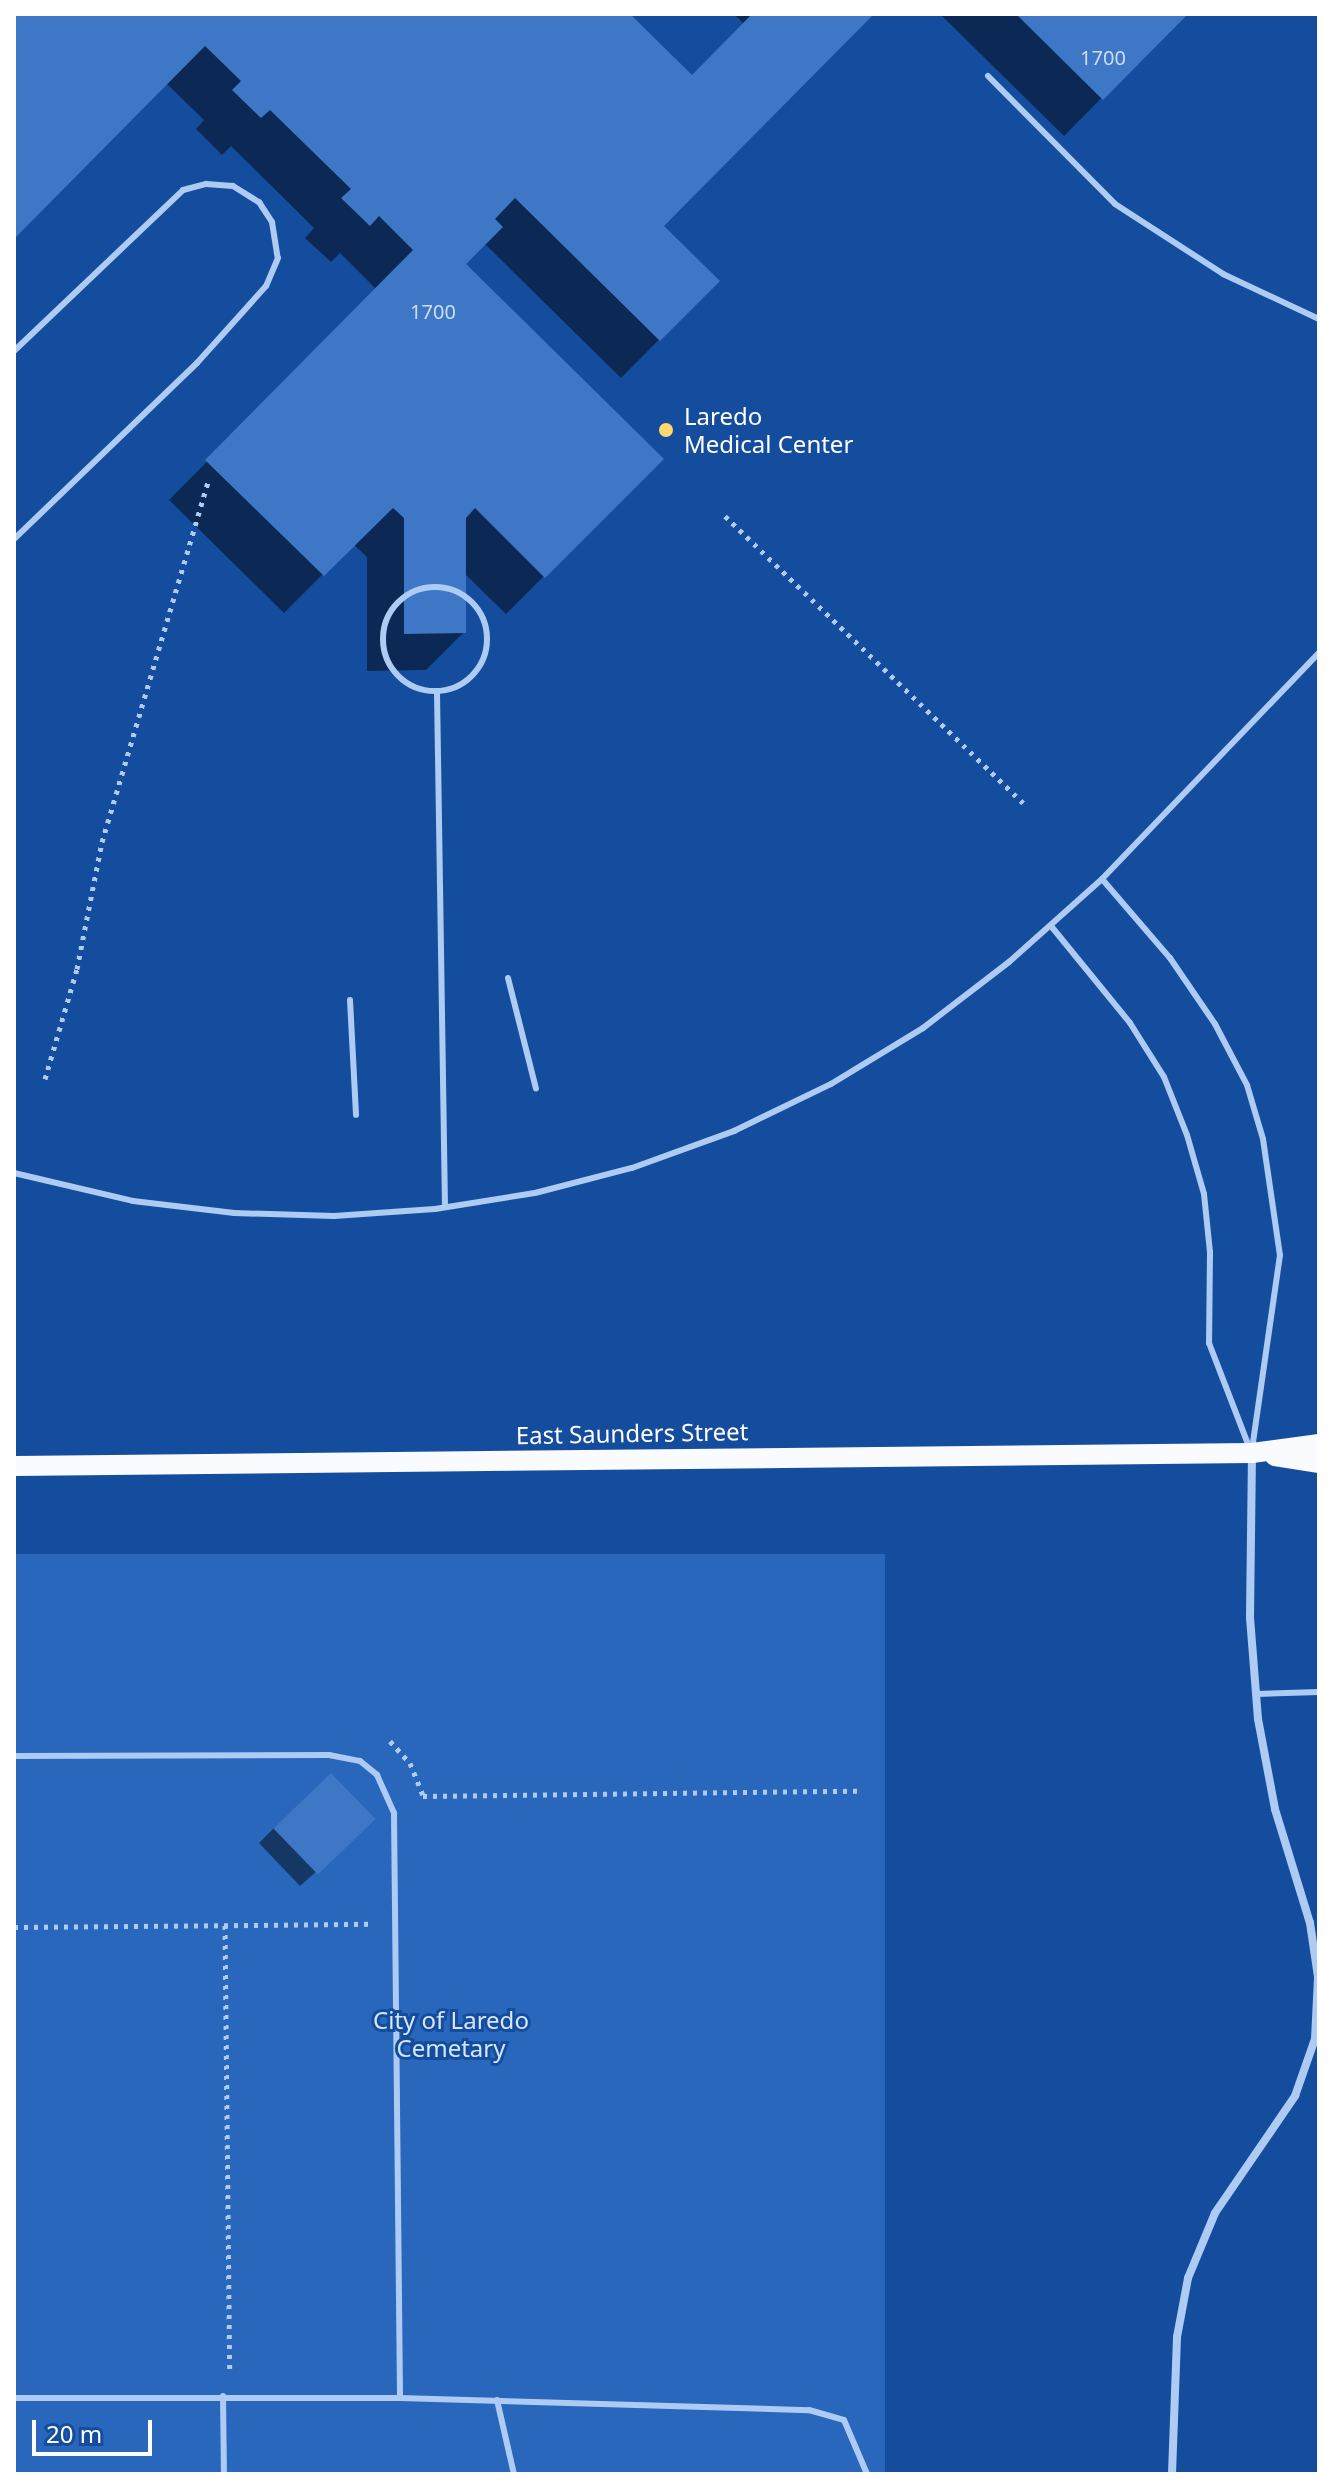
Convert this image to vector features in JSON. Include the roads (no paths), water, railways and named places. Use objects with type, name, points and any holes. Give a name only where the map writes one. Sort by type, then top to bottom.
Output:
[{"type":"main road","name":"East Saunders Street","points":[[14,1466],[1252,1453],[1319,1444]]},
{"type":"main road","name":"East Saunders Street","points":[[1252,1453],[1319,1463]]},
{"type":"street","points":[[1172,2474],[1177,2337],[1188,2278],[1215,2213],[1295,2096],[1317,2039],[1318,1977],[1310,1923],[1275,1809],[1256,1694],[1250,1617],[1252,1453]]},
{"type":"lane","points":[[988,76],[1115,204],[1223,274],[1319,319]]},
{"type":"lane","points":[[14,351],[183,190],[206,184],[233,186],[259,202],[272,222],[278,258],[266,286],[197,363],[14,539]]},
{"type":"lane","points":[[434,588],[468,598],[480,612],[487,638],[482,664],[470,678],[437,692],[406,682],[394,671],[383,641],[392,610],[418,590],[434,588]]},
{"type":"lane","points":[[14,1173],[133,1201],[234,1213],[334,1216],[445,1207],[535,1193],[632,1168],[734,1131],[831,1084],[923,1028],[1051,926],[1102,879],[1319,653]]},
{"type":"lane","points":[[437,692],[445,1207]]},
{"type":"lane","points":[[1102,879],[1170,958],[1215,1024],[1247,1085],[1263,1139],[1280,1255],[1252,1453]]},
{"type":"lane","points":[[1051,926],[1156,1063],[1187,1135],[1204,1194],[1210,1252],[1209,1343],[1252,1453]]},
{"type":"lane","points":[[508,978],[536,1089]]},
{"type":"lane","points":[[350,1000],[356,1115]]},
{"type":"lane","points":[[1256,1694],[1319,1691]]},
{"type":"lane","points":[[14,1756],[329,1755],[360,1761],[377,1775],[394,1813],[400,2398]]},
{"type":"lane","points":[[223,2396],[224,2474]]},
{"type":"lane","points":[[14,2398],[400,2398],[809,2410],[844,2420],[867,2474]]},
{"type":"lane","points":[[497,2400],[514,2474]]},
{"type":"place","name":"Laredo Medical Center","points":[[666,430]]},
{"type":"park label","name":"City of Laredo Cemetary","points":[[451,2034]]}]
